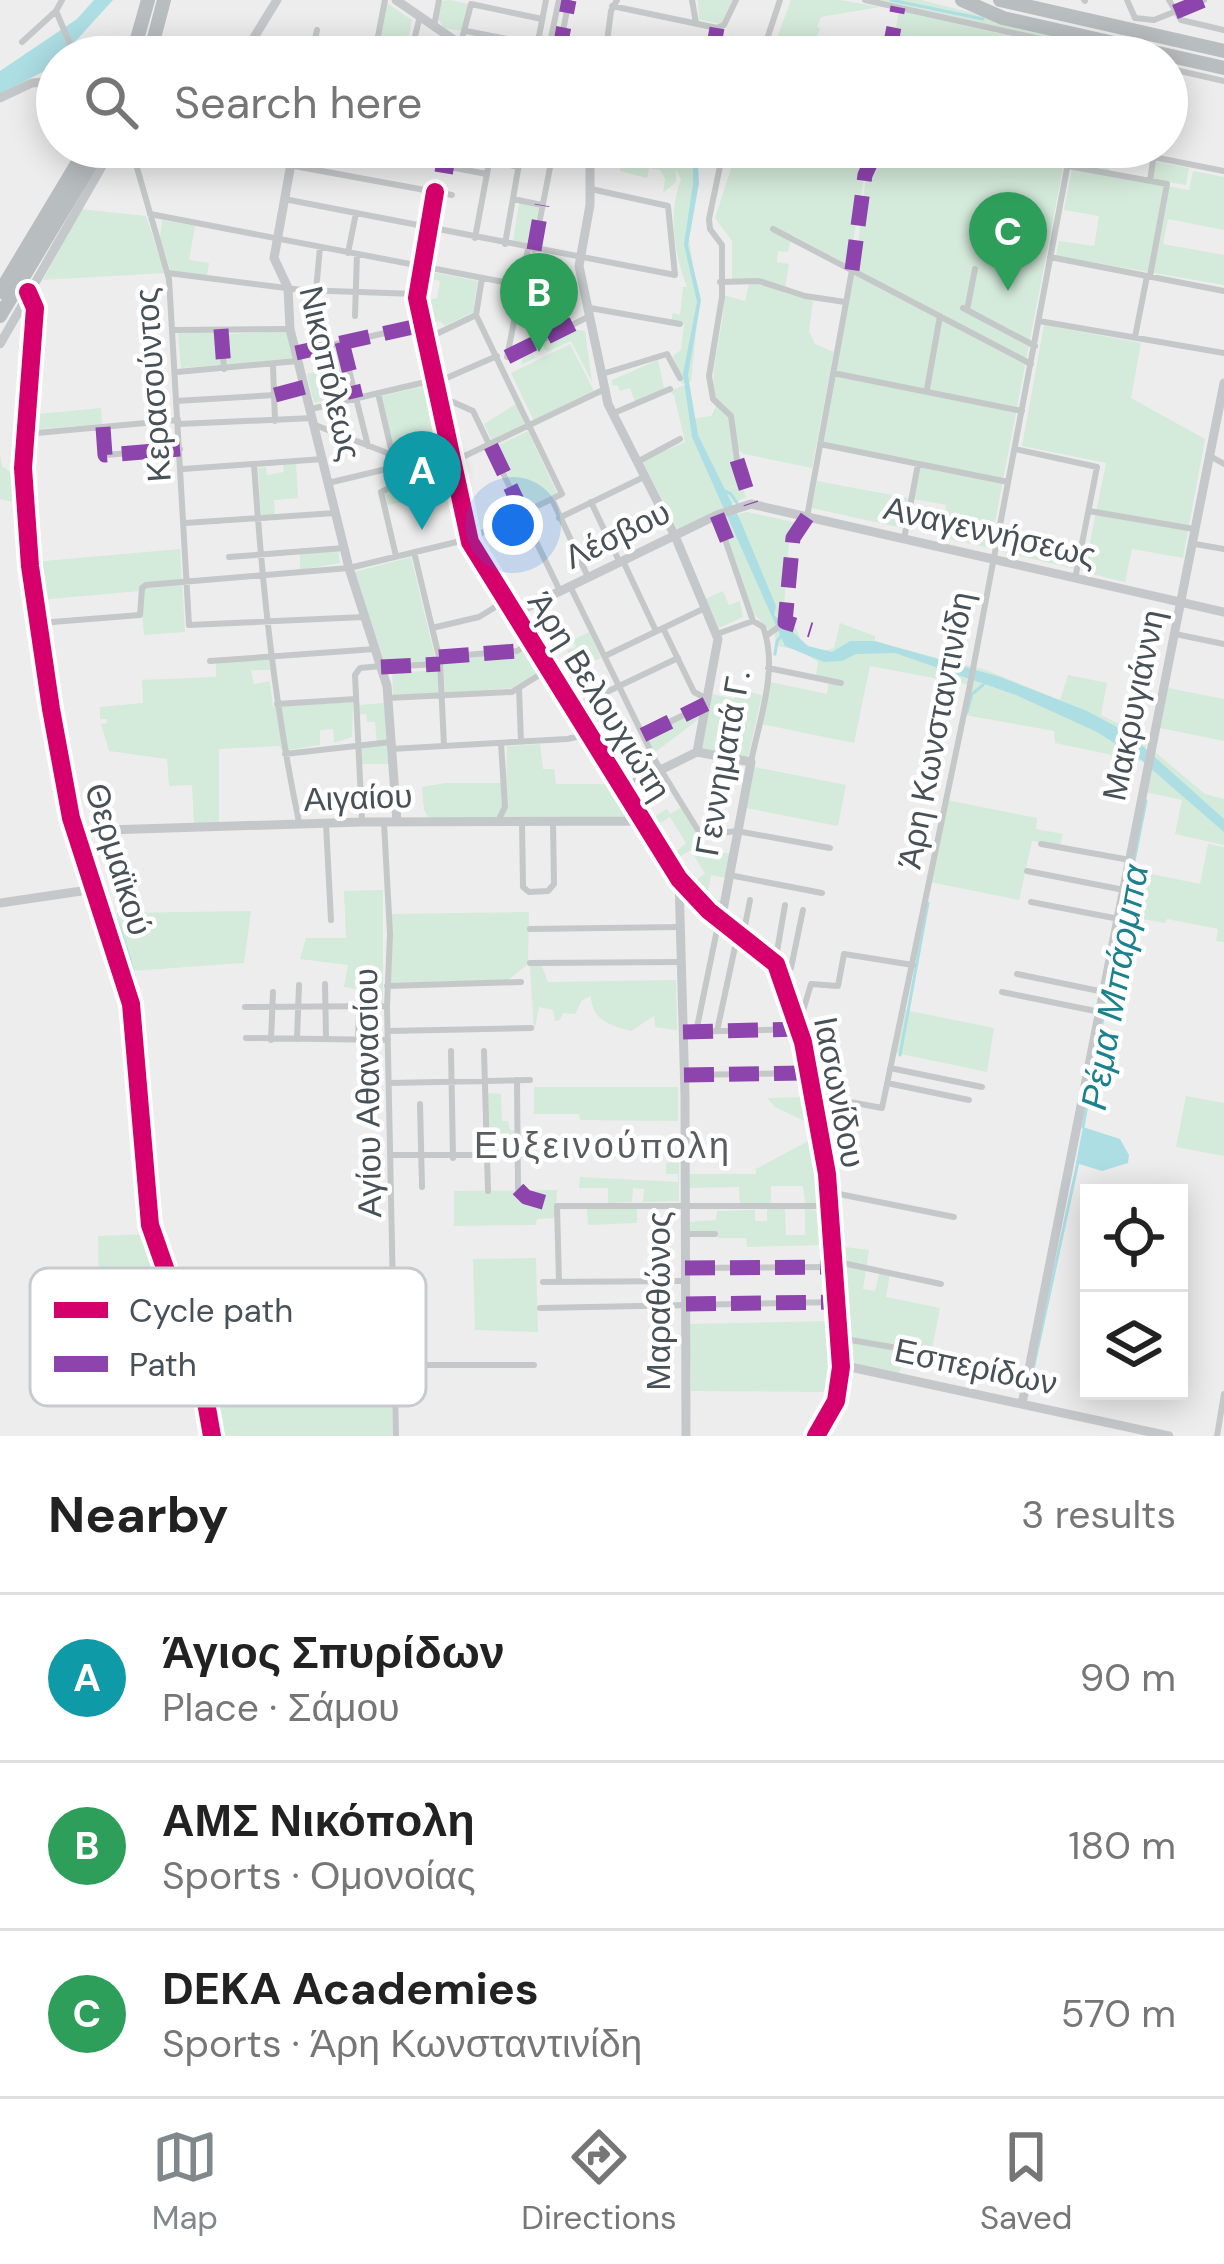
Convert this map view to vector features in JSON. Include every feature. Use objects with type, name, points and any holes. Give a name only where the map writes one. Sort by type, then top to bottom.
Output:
[{"type":"highway","points":[[144,36],[151,0]]},
{"type":"highway","points":[[144,36],[151,0]]},
{"type":"highway","points":[[963,0],[1134,36]]},
{"type":"highway","points":[[1000,0],[1147,36]]},
{"type":"highway","points":[[1035,0],[1159,36]]},
{"type":"highway","points":[[1188,45],[1224,55]]},
{"type":"highway","points":[[1188,46],[1224,55]]},
{"type":"highway","points":[[1188,47],[1224,55]]},
{"type":"highway","points":[[0,292],[74,168]]},
{"type":"highway","points":[[0,316],[92,168]]},
{"type":"street","points":[[22,42],[62,0]]},
{"type":"street","points":[[255,36],[278,0]]},
{"type":"street","points":[[378,36],[386,0]]},
{"type":"street","points":[[397,0],[448,36]]},
{"type":"street","points":[[434,26],[439,0]]},
{"type":"street","points":[[539,36],[546,0]]},
{"type":"street","points":[[551,36],[559,0]]},
{"type":"street","points":[[562,36],[568,0]]},
{"type":"street","points":[[692,0],[696,23]]},
{"type":"street","points":[[716,36],[736,0]]},
{"type":"street","points":[[768,36],[780,0]]},
{"type":"street","points":[[865,0],[1017,36]]},
{"type":"street","points":[[1127,0],[1135,18],[1152,20],[1204,0]]},
{"type":"street","points":[[1169,0],[1184,21],[1224,30]]},
{"type":"street","points":[[464,36],[471,2],[542,19]]},
{"type":"street","points":[[608,36],[615,3],[717,28]]},
{"type":"street","points":[[56,11],[66,36]]},
{"type":"street","points":[[415,36],[420,16]]},
{"type":"street","points":[[316,36],[317,30]]},
{"type":"street","points":[[466,31],[492,36]]},
{"type":"street","points":[[1188,73],[1224,81]]},
{"type":"street","points":[[0,98],[36,83]]},
{"type":"street","points":[[1188,164],[1224,171]]},
{"type":"street","points":[[0,344],[96,168]]},
{"type":"street","name":"Κερασούντος","points":[[137,168],[168,273],[189,626],[268,622]]},
{"type":"street","name":"Νικοπόλεως","points":[[290,168],[275,261],[288,288],[290,329],[349,568],[388,698],[390,823]]},
{"type":"street","points":[[312,168],[452,195]]},
{"type":"street","points":[[459,168],[487,174]]},
{"type":"street","points":[[475,238],[488,168]]},
{"type":"street","points":[[505,244],[518,168]]},
{"type":"street","points":[[501,358],[517,306],[524,305],[527,289],[521,286],[550,168]]},
{"type":"street","points":[[590,168],[579,258],[611,415],[639,461],[717,634],[697,752]]},
{"type":"street","points":[[720,168],[709,221],[722,245],[722,314],[708,373],[713,399],[729,412],[737,460]]},
{"type":"street","name":"Άρη Κωνσταντινίδη","points":[[814,1095],[882,1108],[970,685],[1068,168]]},
{"type":"street","points":[[1078,168],[1167,184],[1136,337]]},
{"type":"street","points":[[1150,182],[1152,168]]},
{"type":"street","points":[[284,200],[673,276],[670,210],[665,204],[591,189]]},
{"type":"street","name":"Άρη Βελουχιώτη","points":[[435,192],[417,294],[469,539],[679,879]]},
{"type":"street","points":[[513,199],[542,205]]},
{"type":"street","points":[[355,316],[356,213]]},
{"type":"street","points":[[150,214],[509,284]]},
{"type":"street","points":[[773,229],[1031,364]]},
{"type":"street","points":[[316,290],[320,247]]},
{"type":"street","points":[[1050,257],[1224,290]]},
{"type":"street","points":[[975,269],[965,309],[1035,346]]},
{"type":"street","points":[[807,517],[852,270]]},
{"type":"street","points":[[168,273],[288,288],[417,294]]},
{"type":"street","points":[[38,623],[138,616],[144,585],[349,568],[469,539],[562,494],[501,358],[476,315],[482,278]]},
{"type":"street","points":[[720,282],[759,281],[846,302]]},
{"type":"street","name":"Θερμαϊκού","points":[[28,292],[35,308],[23,434],[38,623],[75,831],[133,1015],[152,1231],[165,1268]]},
{"type":"street","points":[[23,434],[313,417],[356,398],[434,381],[501,358],[573,324],[587,312],[680,324]]},
{"type":"street","points":[[425,340],[476,315]]},
{"type":"street","points":[[926,391],[940,316]]},
{"type":"street","points":[[1039,321],[1224,353]]},
{"type":"street","points":[[175,372],[273,366],[342,342],[422,325]]},
{"type":"street","points":[[221,329],[224,369]]},
{"type":"street","points":[[173,330],[290,329]]},
{"type":"street","points":[[342,342],[368,446]]},
{"type":"street","points":[[602,374],[668,354],[680,378]]},
{"type":"street","points":[[273,366],[275,421]]},
{"type":"street","points":[[833,373],[1022,411]]},
{"type":"street","name":"Μακρυγιάννη","points":[[1022,1404],[1210,456],[1219,443],[1224,383]]},
{"type":"street","points":[[176,401],[274,395],[305,387]]},
{"type":"street","points":[[452,462],[604,389]]},
{"type":"street","points":[[611,415],[670,389]]},
{"type":"street","points":[[378,393],[398,485],[382,491],[396,556]]},
{"type":"street","points":[[439,402],[453,402],[473,412],[643,736],[701,835],[737,831],[830,848]]},
{"type":"street","points":[[313,417],[392,455]]},
{"type":"street","points":[[103,427],[105,455],[180,448]]},
{"type":"street","points":[[639,461],[680,439]]},
{"type":"street","points":[[820,444],[1008,482]]},
{"type":"street","points":[[1015,449],[1097,467],[1076,579]]},
{"type":"street","points":[[1210,456],[1224,464]]},
{"type":"street","points":[[182,469],[323,459]]},
{"type":"street","points":[[254,464],[259,554],[277,704],[299,826]]},
{"type":"street","points":[[904,539],[918,464]]},
{"type":"street","points":[[328,483],[395,467]]},
{"type":"street","points":[[559,518],[646,476]]},
{"type":"street","points":[[552,499],[589,578]]},
{"type":"street","points":[[591,502],[694,692],[707,701]]},
{"type":"street","name":"Αναγεννήσεως","points":[[745,505],[1224,612]]},
{"type":"street","name":"Λέσβου","points":[[513,614],[745,505]]},
{"type":"street","points":[[1090,511],[1197,530]]},
{"type":"street","points":[[185,523],[335,513]]},
{"type":"street","points":[[717,515],[753,621],[717,634]]},
{"type":"street","points":[[1195,544],[1224,549]]},
{"type":"street","points":[[229,557],[344,548]]},
{"type":"street","points":[[414,552],[440,660],[444,746]]},
{"type":"street","points":[[432,628],[479,617],[505,601]]},
{"type":"street","points":[[604,656],[705,608]]},
{"type":"street","points":[[268,622],[364,617]]},
{"type":"street","name":"Γεννηματά Γ.","points":[[720,920],[768,668],[766,636],[753,621]]},
{"type":"street","points":[[766,636],[785,622]]},
{"type":"street","points":[[1175,634],[1224,644]]},
{"type":"street","points":[[362,822],[356,670],[518,651],[531,642]]},
{"type":"street","points":[[210,661],[375,649]]},
{"type":"street","points":[[573,708],[678,658]]},
{"type":"street","points":[[768,668],[841,683]]},
{"type":"street","points":[[388,698],[509,692],[548,669]]},
{"type":"street","points":[[518,688],[521,742]]},
{"type":"street","points":[[277,704],[356,699]]},
{"type":"street","points":[[643,736],[707,701]]},
{"type":"street","points":[[285,754],[358,744],[444,746],[590,734]]},
{"type":"street","points":[[498,822],[506,803],[501,743]]},
{"type":"street","points":[[624,788],[697,752],[751,762]]},
{"type":"street","points":[[621,822],[631,812],[632,800]]},
{"type":"street","name":"Αιγαίου","points":[[75,831],[362,822],[644,821]]},
{"type":"street","points":[[522,822],[523,885],[529,892],[550,891],[554,886],[554,822]]},
{"type":"street","name":"Αγίου Αθανασίου","points":[[390,823],[387,1006],[392,1268]]},
{"type":"street","points":[[326,824],[331,920]]},
{"type":"street","points":[[1041,844],[1130,860]]},
{"type":"street","points":[[1027,872],[1124,890]]},
{"type":"street","points":[[729,875],[822,893]]},
{"type":"street","name":"Ιασωνίδου","points":[[679,879],[782,974],[814,1095],[829,1192],[841,1365]]},
{"type":"street","name":"Μαραθώνος","points":[[679,879],[686,1436]]},
{"type":"street","points":[[0,903],[95,890]]},
{"type":"street","points":[[680,901],[693,896]]},
{"type":"street","points":[[717,1031],[749,900]]},
{"type":"street","points":[[1031,902],[1120,919]]},
{"type":"street","points":[[775,963],[785,905]]},
{"type":"street","points":[[782,974],[791,967],[803,910]]},
{"type":"street","points":[[696,1032],[720,920]]},
{"type":"street","points":[[530,929],[680,927]]},
{"type":"street","points":[[795,1016],[803,1010],[811,984],[839,985],[844,954],[913,965]]},
{"type":"street","points":[[530,963],[681,962]]},
{"type":"street","points":[[1017,974],[1104,992]]},
{"type":"street","points":[[387,986],[521,982]]},
{"type":"street","points":[[326,984],[326,1040]]},
{"type":"street","points":[[297,1039],[299,985]]},
{"type":"street","points":[[271,1040],[272,992]]},
{"type":"street","points":[[1002,992],[1100,1012]]},
{"type":"street","points":[[358,1006],[358,1040]]},
{"type":"street","points":[[245,1007],[387,1006]]},
{"type":"street","points":[[246,1038],[358,1040],[531,1028]]},
{"type":"street","points":[[682,1032],[799,1029]]},
{"type":"street","points":[[451,1051],[453,1157]]},
{"type":"street","points":[[484,1051],[488,1191]]},
{"type":"street","points":[[890,1068],[982,1087]]},
{"type":"street","points":[[684,1075],[809,1072]]},
{"type":"street","points":[[518,1080],[518,1189]]},
{"type":"street","points":[[388,1083],[530,1080]]},
{"type":"street","points":[[887,1084],[969,1100]]},
{"type":"street","points":[[420,1104],[422,1187]]},
{"type":"street","points":[[390,1155],[536,1155]]},
{"type":"street","points":[[829,1192],[954,1217]]},
{"type":"street","points":[[559,1282],[557,1207],[830,1206]]},
{"type":"street","points":[[685,1234],[715,1234]]},
{"type":"street","points":[[686,1263],[833,1264],[941,1284]]},
{"type":"street","points":[[543,1282],[685,1281]]},
{"type":"street","points":[[540,1308],[836,1302]]},
{"type":"street","points":[[838,1338],[932,1354]]},
{"type":"street","points":[[426,1365],[534,1365]]},
{"type":"street","points":[[816,1436],[836,1401],[841,1365]]},
{"type":"street","name":"Εσπερίδων","points":[[841,1365],[1169,1436]]},
{"type":"street","points":[[1217,1436],[1224,1394]]},
{"type":"street","name":"Θερμαϊκού","points":[[207,1406],[212,1436]]},
{"type":"street","name":"Αγίου Αθανασίου","points":[[395,1406],[396,1436]]},
{"type":"green space","points":[[698,0],[732,0],[721,24],[699,19]]},
{"type":"green space","points":[[791,0],[840,0],[880,7],[821,17],[817,36],[778,36]]},
{"type":"green space","points":[[879,0],[921,0],[1065,36],[1038,36]]},
{"type":"green space","points":[[442,1],[468,4],[463,31],[444,28],[438,19]]},
{"type":"green space","points":[[387,3],[412,20],[409,36],[380,36]]},
{"type":"green space","points":[[899,10],[1010,36],[895,36]]},
{"type":"green space","points":[[621,168],[649,168],[647,178]]},
{"type":"green space","points":[[649,168],[694,168],[687,227],[699,304],[691,381],[682,384],[673,356],[681,350],[684,324],[671,322],[673,313],[680,315],[683,287],[687,287],[674,233],[681,179],[676,170],[676,182],[663,193],[665,179],[660,170]]},
{"type":"green space","points":[[731,168],[867,168],[849,265],[792,235],[788,252],[778,251],[777,262],[789,264],[784,293],[813,301],[809,331],[815,344],[834,352],[812,468],[737,449],[732,414],[714,396],[724,295],[745,301],[749,284],[732,280],[732,241],[715,218]]},
{"type":"green space","points":[[869,168],[1063,168],[990,548],[940,537],[946,505],[914,499],[921,461],[824,442]]},
{"type":"green space","points":[[1072,168],[1109,168],[1108,176],[1189,190],[1193,171],[1224,177],[1224,230],[1168,219],[1163,244],[1224,255],[1224,285],[1056,256],[1059,241],[1094,246],[1099,216],[1064,210]]},
{"type":"green space","points":[[1152,168],[1189,168],[1186,185],[1151,179]]},
{"type":"green space","points":[[519,203],[539,206],[532,245],[513,242]]},
{"type":"green space","points":[[81,209],[146,216],[165,273],[43,280]]},
{"type":"green space","points":[[162,220],[195,226],[189,260],[209,263],[207,276],[171,272],[160,238]]},
{"type":"green space","points":[[426,271],[478,281],[473,312],[445,326],[440,321],[427,325],[424,301],[437,298],[440,281],[425,277]]},
{"type":"green space","points":[[1044,325],[1141,343],[1131,398],[1205,439],[1183,558],[1132,549],[1125,582],[1084,572],[1106,463],[1022,446]]},
{"type":"green space","points":[[572,329],[585,331],[592,382],[571,341],[547,352],[543,346],[532,352],[535,358],[521,365],[524,352]]},
{"type":"green space","points":[[218,331],[221,365],[181,368],[178,333]]},
{"type":"green space","points":[[287,331],[295,359],[226,366],[224,334]]},
{"type":"green space","points":[[570,344],[594,391],[534,421],[511,373]]},
{"type":"green space","points":[[340,346],[352,394],[314,403],[307,374],[321,370],[317,352]]},
{"type":"green space","points":[[658,360],[664,388],[635,401],[630,388],[620,391],[612,385],[612,380]]},
{"type":"green space","points":[[429,385],[454,491],[388,505],[384,491],[402,486],[382,396]]},
{"type":"green space","points":[[685,385],[690,419],[711,416],[716,406],[728,414],[735,465],[746,497],[678,530],[642,461],[685,442],[669,391]]},
{"type":"green space","points":[[516,404],[525,425],[492,441],[484,424]]},
{"type":"green space","points":[[101,408],[102,424],[27,430],[28,415]]},
{"type":"green space","points":[[528,431],[557,493],[524,509],[495,447]]},
{"type":"green space","points":[[12,441],[17,442],[23,504],[0,499],[0,454],[2,466],[11,472]]},
{"type":"green space","points":[[296,463],[298,498],[274,500],[275,516],[261,516],[258,468],[266,467],[267,475],[284,472],[283,465]]},
{"type":"green space","points":[[817,481],[908,498],[902,528],[812,508]]},
{"type":"green space","points":[[747,512],[798,523],[789,541],[783,618],[769,630],[753,613],[721,518]]},
{"type":"green space","points":[[1007,530],[1080,544],[1075,569],[1003,552]]},
{"type":"green space","points":[[180,549],[185,632],[144,635],[140,591],[38,600],[33,562]]},
{"type":"green space","points":[[338,550],[340,563],[300,570],[300,554]]},
{"type":"green space","points":[[411,557],[436,662],[390,664],[384,660],[354,572]]},
{"type":"green space","points":[[723,591],[729,605],[740,601],[743,617],[719,628],[705,599]]},
{"type":"green space","points":[[793,621],[802,643],[821,652],[834,648],[840,623],[875,636],[875,642],[986,670],[1060,700],[1068,675],[1107,683],[1101,715],[1149,738],[1141,761],[1055,743],[1054,731],[965,715],[971,685],[870,666],[854,743],[761,724],[770,682],[827,694],[829,679],[816,676],[818,662],[799,650],[777,646],[774,633]]},
{"type":"green space","points":[[589,632],[601,658],[574,664],[567,650],[576,647],[573,640]]},
{"type":"green space","points":[[528,647],[542,670],[515,688],[445,693],[443,659],[518,654]]},
{"type":"green space","points":[[269,659],[270,670],[251,670],[254,684],[270,681],[273,707],[353,702],[352,737],[334,743],[333,729],[320,730],[320,745],[282,751],[280,746],[219,749],[219,824],[194,825],[192,785],[169,786],[167,759],[109,751],[101,724],[107,719],[100,719],[100,707],[143,703],[142,680],[216,677],[216,663]]},
{"type":"green space","points":[[438,670],[440,694],[393,696],[392,673]]},
{"type":"green space","points":[[1168,688],[1224,699],[1224,741],[1160,728]]},
{"type":"green space","points":[[737,689],[762,695],[748,758],[702,749],[712,694],[734,699]]},
{"type":"green space","points":[[384,703],[388,764],[361,764],[360,746],[377,744],[375,722],[367,722],[366,714],[358,715],[358,705]]},
{"type":"green space","points":[[698,709],[699,719],[654,753],[646,736]]},
{"type":"green space","points":[[540,744],[543,769],[554,769],[556,784],[613,784],[631,818],[430,820],[422,787],[506,783],[507,746]]},
{"type":"green space","points":[[1155,752],[1205,794],[1224,799],[1224,845],[1175,834],[1182,800],[1145,792]]},
{"type":"green space","points":[[754,767],[846,785],[838,826],[746,808]]},
{"type":"green space","points":[[947,800],[1037,818],[1036,829],[1063,834],[1060,845],[1032,841],[1019,900],[930,882]]},
{"type":"green space","points":[[682,807],[703,842],[698,847],[704,858],[719,852],[731,854],[726,878],[711,875],[707,898],[722,901],[719,916],[688,885],[705,874],[691,850],[675,859],[672,855],[686,843],[670,817],[652,828],[647,821],[667,809],[670,814]]},
{"type":"green space","points":[[1208,844],[1224,847],[1224,942],[1216,941],[1218,929],[1137,918],[1138,911],[1125,908],[1132,870],[1200,884]]},
{"type":"green space","points":[[383,890],[383,1003],[355,1004],[356,989],[344,987],[348,965],[300,959],[306,938],[346,938],[344,891]]},
{"type":"green space","points":[[251,911],[244,963],[131,971],[117,913]]},
{"type":"green space","points":[[529,912],[528,964],[508,980],[390,983],[388,914]]},
{"type":"green space","points":[[530,966],[542,966],[548,982],[676,980],[677,1030],[655,1027],[654,1016],[631,1031],[616,1026],[598,1016],[591,996],[582,1000],[575,1014],[563,1013],[560,1020],[555,1021],[553,1010],[539,1007],[534,1032]]},
{"type":"green space","points":[[905,1010],[994,1028],[987,1072],[896,1053]]},
{"type":"green space","points":[[534,1087],[678,1087],[678,1121],[580,1120],[579,1114],[534,1114]]},
{"type":"green space","points":[[487,1093],[501,1094],[502,1121],[516,1131],[508,1152],[490,1154]]},
{"type":"green space","points":[[1186,1096],[1224,1103],[1224,1156],[1176,1147]]},
{"type":"green space","points":[[809,1097],[815,1126],[775,1107],[767,1098]]},
{"type":"green space","points":[[817,1140],[825,1204],[805,1203],[803,1186],[771,1186],[771,1203],[740,1203],[739,1187],[686,1188],[685,1174],[756,1174],[756,1169]]},
{"type":"green space","points":[[673,1157],[679,1158],[679,1201],[643,1202],[644,1189],[633,1188],[632,1202],[608,1203],[608,1188],[579,1188],[580,1177],[678,1182],[678,1174],[666,1174],[666,1163],[673,1162]]},
{"type":"green space","points":[[557,1190],[555,1218],[537,1219],[536,1225],[454,1226],[454,1191]]},
{"type":"green space","points":[[637,1208],[637,1223],[588,1225],[587,1209]]},
{"type":"green space","points":[[805,1208],[824,1212],[826,1245],[747,1247],[746,1238],[687,1232],[687,1222],[716,1220],[717,1211],[755,1210],[755,1221],[767,1221],[767,1209],[785,1209],[786,1235],[805,1235]]},
{"type":"green space","points":[[147,1234],[159,1268],[98,1268],[98,1236]]},
{"type":"green space","points":[[837,1246],[869,1250],[863,1289],[875,1291],[880,1270],[890,1273],[886,1297],[940,1308],[931,1354],[914,1350],[912,1362],[902,1361],[899,1374],[849,1363]]},
{"type":"green space","points":[[536,1258],[538,1332],[475,1330],[473,1259]]},
{"type":"green space","points":[[832,1321],[838,1367],[833,1392],[691,1391],[689,1324]]},
{"type":"green space","points":[[215,1406],[392,1406],[393,1436],[221,1436]]},
{"type":"water","points":[[94,0],[113,0],[80,36],[52,36]]},
{"type":"water","points":[[36,47],[36,75],[0,94],[0,71]]},
{"type":"water","points":[[693,168],[698,168],[688,245],[701,300],[688,375],[698,435],[741,522],[776,606],[774,615],[808,646],[832,652],[850,641],[875,641],[1000,677],[1087,711],[1128,733],[1224,819],[1224,832],[1141,760],[1097,732],[1016,695],[895,653],[856,654],[824,662],[785,646],[692,437],[683,374],[697,302],[684,244]]},
{"type":"water","points":[[1083,1127],[1120,1139],[1128,1163],[1102,1171],[1076,1163]]},
{"type":"waterway","points":[[891,0],[983,19]]},
{"type":"waterway","points":[[723,490],[737,503]]},
{"type":"waterway","points":[[30,496],[41,608],[80,825]]},
{"type":"waterway","points":[[775,654],[783,634]]},
{"type":"waterway","points":[[967,712],[972,694],[983,685]]},
{"type":"waterway","name":"Ρέμα Μπάρμπα","points":[[1114,962],[1146,801]]},
{"type":"waterway","points":[[82,834],[136,982],[144,1034],[153,1195],[171,1268]]},
{"type":"waterway","points":[[900,1055],[928,903]]},
{"type":"waterway","name":"Ρέμα Μπάρμπα","points":[[1099,1039],[1110,984]]},
{"type":"waterway","name":"Ρέμα Μπάρμπα","points":[[1083,1127],[1094,1066]]},
{"type":"waterway","name":"Ρέμα Μπάρμπα","points":[[1032,1374],[1078,1162]]},
{"type":"waterway","points":[[840,1409],[849,1372]]},
{"type":"waterway","points":[[215,1406],[220,1436]]},
{"type":"marked path","points":[[562,36],[569,0]]},
{"type":"marked path","points":[[1175,12],[1204,0]]},
{"type":"marked path","points":[[892,36],[898,7]]},
{"type":"marked path","points":[[716,36],[717,28]]},
{"type":"marked path","points":[[852,270],[868,168]]},
{"type":"marked path","points":[[534,250],[542,205]]},
{"type":"marked path","points":[[507,357],[573,324]]},
{"type":"marked path","points":[[296,353],[422,325]]},
{"type":"marked path","points":[[221,329],[224,369]]},
{"type":"marked path","points":[[342,342],[356,398]]},
{"type":"marked path","points":[[275,395],[305,387]]},
{"type":"marked path","points":[[103,427],[105,455],[180,449]]},
{"type":"marked path","points":[[491,446],[523,513]]},
{"type":"marked path","points":[[737,460],[751,504]]},
{"type":"marked path","points":[[717,515],[727,540]]},
{"type":"marked path","points":[[807,517],[793,538],[785,622],[811,630]]},
{"type":"marked path","points":[[439,657],[517,651],[531,642]]},
{"type":"marked path","points":[[381,667],[440,664]]},
{"type":"marked path","points":[[643,735],[706,704]]},
{"type":"marked path","points":[[683,1032],[799,1029]]},
{"type":"marked path","points":[[684,1075],[809,1073]]},
{"type":"marked path","points":[[518,1189],[526,1197],[557,1206]]},
{"type":"marked path","points":[[685,1268],[833,1267]]},
{"type":"marked path","points":[[686,1304],[836,1302]]},
{"type":"cycle path","points":[[435,192],[417,298],[470,542],[679,879],[709,911],[776,964],[803,1042],[827,1174],[841,1367],[836,1401],[816,1436]]},
{"type":"cycle path","points":[[28,292],[35,308],[23,468],[30,566],[71,818],[131,1004],[150,1225],[165,1268]]},
{"type":"cycle path","points":[[207,1406],[212,1436]]},
{"type":"place","name":"DEKA Academies","points":[[1008,291]]},
{"type":"place","name":"ΑΜΣ Νικόπολη","points":[[539,352]]},
{"type":"place","name":"Άγιος Σπυρίδων","points":[[422,530]]},
{"type":"district","name":"Ευξεινούπολη","points":[[603,1145]]}]
